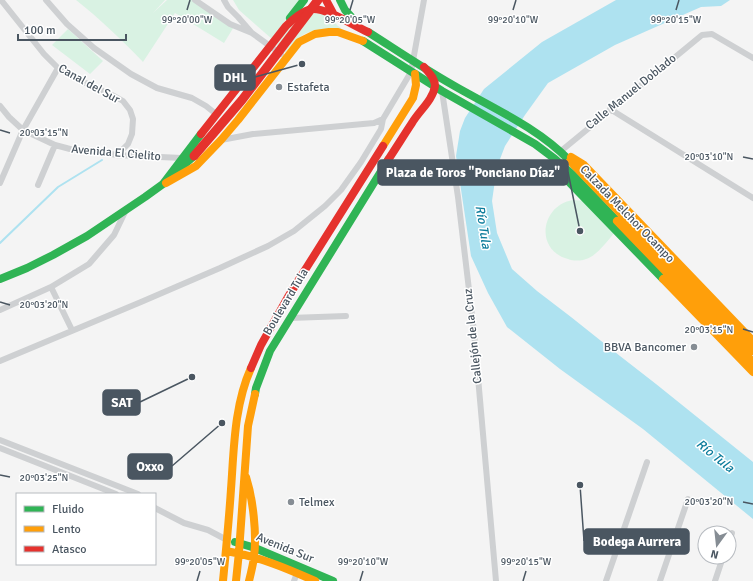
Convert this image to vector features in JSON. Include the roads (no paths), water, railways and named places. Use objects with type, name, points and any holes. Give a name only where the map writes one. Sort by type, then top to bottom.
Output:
[{"type":"main road","points":[[286,26],[288,21],[304,0]]},
{"type":"main road","points":[[0,279],[53,255],[87,236],[163,184],[190,160],[232,113],[318,0]]},
{"type":"main road","points":[[326,0],[333,14],[363,42]]},
{"type":"main road","points":[[340,0],[347,14],[368,32]]},
{"type":"main road","points":[[190,160],[216,114],[293,19],[312,10],[318,10],[333,14],[368,32]]},
{"type":"main road","points":[[163,184],[190,160],[221,140],[299,42],[314,34],[330,32],[338,32],[363,42]]},
{"type":"main road","name":"Calzada Melchor Ocampo","points":[[368,32],[424,68],[528,127],[551,142],[753,351]]},
{"type":"main road","name":"Calzada Melchor Ocampo","points":[[363,42],[465,104],[523,136],[556,159],[739,347],[751,366]]},
{"type":"main road","points":[[424,68],[434,85]]},
{"type":"main road","name":"Boulevard Tula","points":[[223,581],[236,424],[245,381],[261,345],[288,297],[411,102],[415,93],[417,81],[413,73]]},
{"type":"main road","points":[[434,85],[436,80],[461,94],[469,94]]},
{"type":"main road","points":[[415,93],[422,84],[434,85]]},
{"type":"main road","name":"Boulevard Tula","points":[[236,581],[248,426],[256,388],[270,350],[409,128],[423,109],[434,85]]},
{"type":"main road","points":[[561,151],[584,165],[753,340]]},
{"type":"main road","points":[[556,159],[568,181],[751,366]]},
{"type":"main road","points":[[607,199],[626,209]]},
{"type":"main road","points":[[592,206],[606,210]]},
{"type":"main road","points":[[624,228],[629,244]]},
{"type":"main road","points":[[692,288],[703,288]]},
{"type":"main road","points":[[245,473],[250,490],[255,534],[254,552],[249,581]]},
{"type":"main road","name":"Avenida Sur","points":[[227,540],[239,548],[333,581]]},
{"type":"main road","name":"Avenida Sur","points":[[226,551],[239,548]]},
{"type":"main road","name":"Avenida Sur","points":[[254,552],[296,577],[315,581]]},
{"type":"street","name":"Canal del Sur","points":[[1,0],[44,54],[58,68],[77,79],[123,101],[130,110],[133,119],[132,134],[128,144],[117,155]]},
{"type":"street","points":[[46,0],[67,24],[94,48],[131,74],[157,88],[192,98],[216,114]]},
{"type":"street","points":[[195,0],[230,24],[252,33],[282,54],[281,65]]},
{"type":"street","points":[[224,0],[228,7],[252,33]]},
{"type":"street","points":[[0,361],[220,268],[268,246],[294,231],[325,206],[341,190],[361,162],[382,129],[383,119],[413,73],[413,61],[424,0]]},
{"type":"street","name":"Calle Manuel Doblado","points":[[561,151],[610,109],[702,35],[712,34],[753,58]]},
{"type":"street","points":[[0,182],[24,130],[58,68]]},
{"type":"street","name":"Callejón de la Cruz","points":[[434,85],[458,197],[474,332],[496,581]]},
{"type":"street","name":"Avenida El Cielito","points":[[0,106],[9,117],[24,130],[55,146],[117,155],[190,160]]},
{"type":"street","points":[[610,109],[753,198]]},
{"type":"street","points":[[221,140],[253,134],[374,123],[383,119]]},
{"type":"street","points":[[38,185],[55,146]]},
{"type":"street","points":[[341,190],[351,196]]},
{"type":"street","points":[[0,310],[51,287],[89,264],[114,235],[126,210]]},
{"type":"street","points":[[51,287],[72,330]]},
{"type":"street","points":[[290,318],[346,316]]},
{"type":"street","points":[[0,440],[135,493]]},
{"type":"street","points":[[0,448],[113,493]]},
{"type":"street","points":[[606,581],[647,462]]},
{"type":"street","points":[[660,581],[688,499]]},
{"type":"street","points":[[156,509],[184,523],[208,530],[227,540]]},
{"type":"street","points":[[715,581],[720,565]]},
{"type":"water","name":"Río Tula","points":[[616,0],[730,0],[721,6],[701,7],[615,45],[548,83],[505,146],[497,167],[492,201],[497,233],[512,269],[537,291],[753,462],[753,519],[643,429],[560,369],[507,327],[488,293],[471,256],[456,156],[460,131],[465,118],[484,89],[542,42]]},
{"type":"waterway","points":[[0,243],[58,187],[102,160]]},
{"type":"place","name":"DHL","points":[[302,64]]},
{"type":"place","name":"Estafeta","points":[[279,87]]},
{"type":"place","name":"Plaza de Toros \"Ponciano Díaz\"","points":[[580,231]]},
{"type":"place","name":"BBVA Bancomer","points":[[694,347]]},
{"type":"place","name":"SAT","points":[[192,377]]},
{"type":"place","name":"Oxxo","points":[[222,423]]},
{"type":"place","name":"Bodega Aurrera","points":[[580,485]]},
{"type":"place","name":"Telmex","points":[[291,502]]}]
